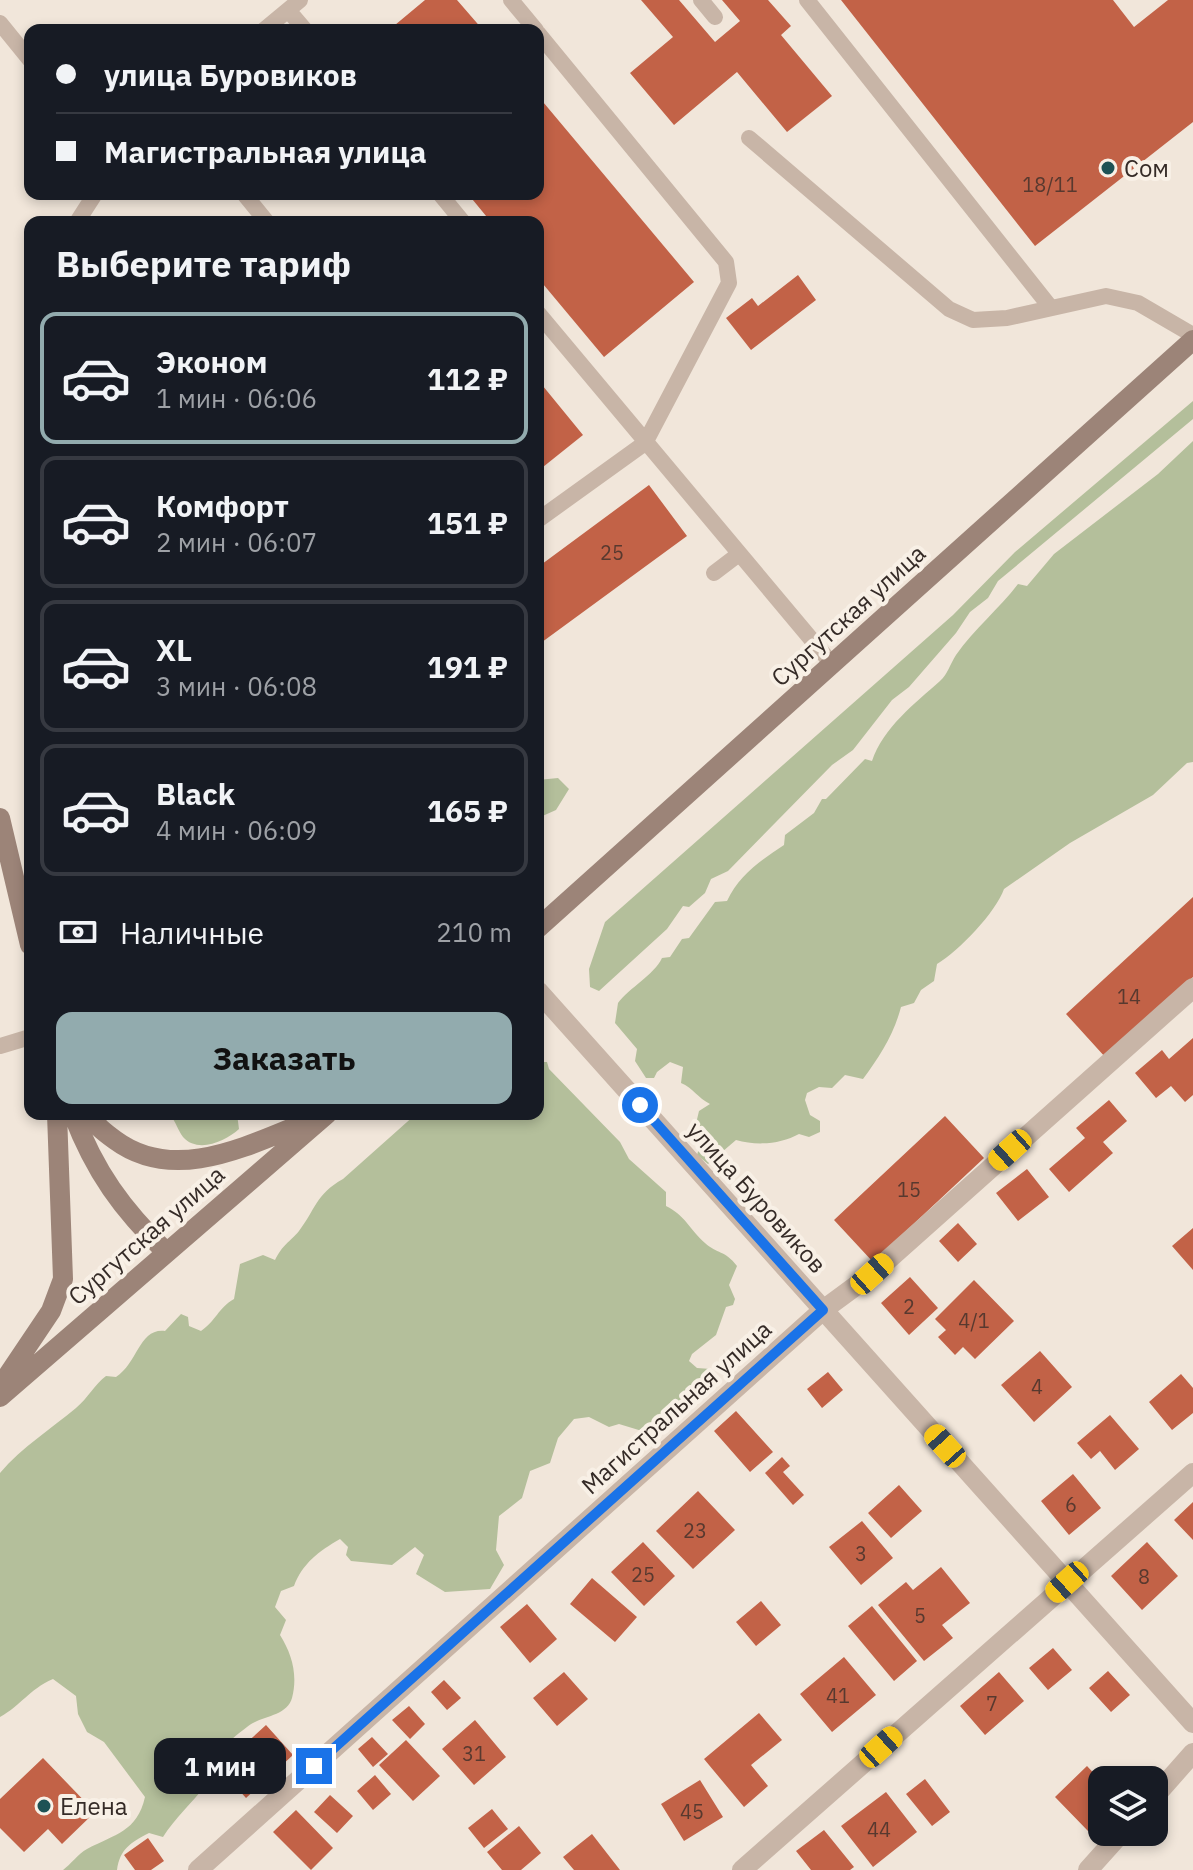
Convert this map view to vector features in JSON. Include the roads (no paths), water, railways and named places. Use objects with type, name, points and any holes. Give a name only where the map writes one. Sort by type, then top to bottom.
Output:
[{"type":"main road","name":"Сургутская улица","points":[[544,923],[1193,338]]},
{"type":"main road","points":[[0,818],[24,920]]},
{"type":"main road","points":[[0,1387],[51,1311],[63,1279],[57,1120]]},
{"type":"main road","points":[[75,1120],[83,1142],[126,1214],[166,1252]]},
{"type":"main road","points":[[92,1120],[123,1146],[151,1158],[191,1161],[222,1154],[311,1120]]},
{"type":"main road","name":"Сургутская улица","points":[[0,1397],[320,1120]]},
{"type":"street","name":"Магистральная улица","points":[[198,1870],[823,1310],[872,1274],[1193,988]]},
{"type":"street","name":"улица Буровиков","points":[[544,998],[1193,1723]]},
{"type":"street","points":[[742,1870],[1193,1473]]},
{"type":"street","points":[[1168,1781],[1193,1753]]},
{"type":"street","points":[[1088,1870],[1109,1846]]},
{"type":"lane","points":[[511,0],[531,24]]},
{"type":"lane","points":[[701,0],[715,17]]},
{"type":"lane","points":[[807,0],[1051,308]]},
{"type":"lane","points":[[271,24],[294,5],[302,24]]},
{"type":"lane","points":[[0,23],[24,53]]},
{"type":"lane","points":[[544,40],[726,262],[729,283],[645,443],[544,516]]},
{"type":"lane","points":[[749,138],[949,309],[973,320],[1007,318],[1106,296],[1138,303],[1193,338]]},
{"type":"lane","points":[[249,200],[262,216]]},
{"type":"lane","points":[[445,200],[458,216]]},
{"type":"lane","points":[[544,320],[832,664]]},
{"type":"lane","points":[[714,573],[739,554]]},
{"type":"lane","points":[[0,1046],[24,1039]]},
{"type":"place","name":"Сом","points":[[1108,168]]},
{"type":"place","name":"Елена","points":[[44,1806]]}]
